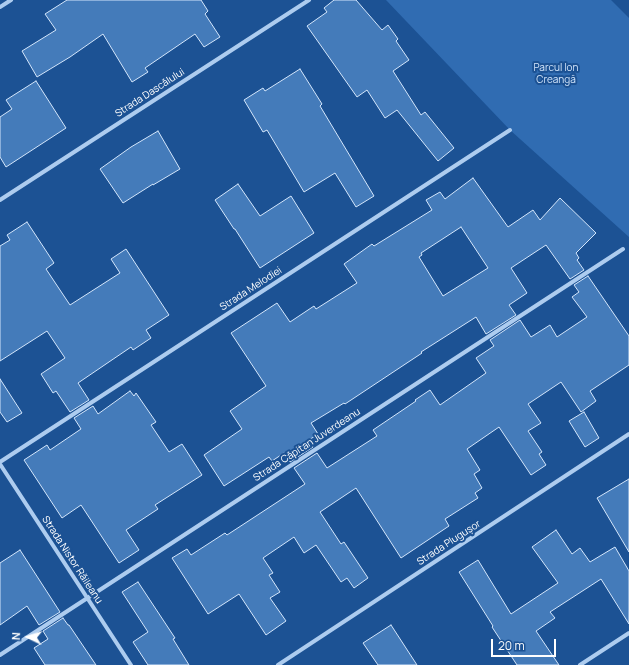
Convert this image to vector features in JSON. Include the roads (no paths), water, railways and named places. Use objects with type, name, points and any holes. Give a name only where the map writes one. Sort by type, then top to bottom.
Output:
[{"type":"street","points":[[0,7],[11,0]]},
{"type":"street","name":"Strada Dascălului","points":[[0,200],[310,0]]},
{"type":"street","name":"Strada Melodiei","points":[[0,463],[510,130]]},
{"type":"street","name":"Strada Căpitan Juverdeanu","points":[[0,655],[623,249]]},
{"type":"street","name":"Strada Plugușor","points":[[278,665],[629,434]]},
{"type":"street","name":"Strada Nistor Răileanu","points":[[0,463],[131,665]]},
{"type":"street","points":[[580,665],[629,633]]},
{"type":"park label","name":"Parcul Ion Creangă","points":[[556,74]]}]
